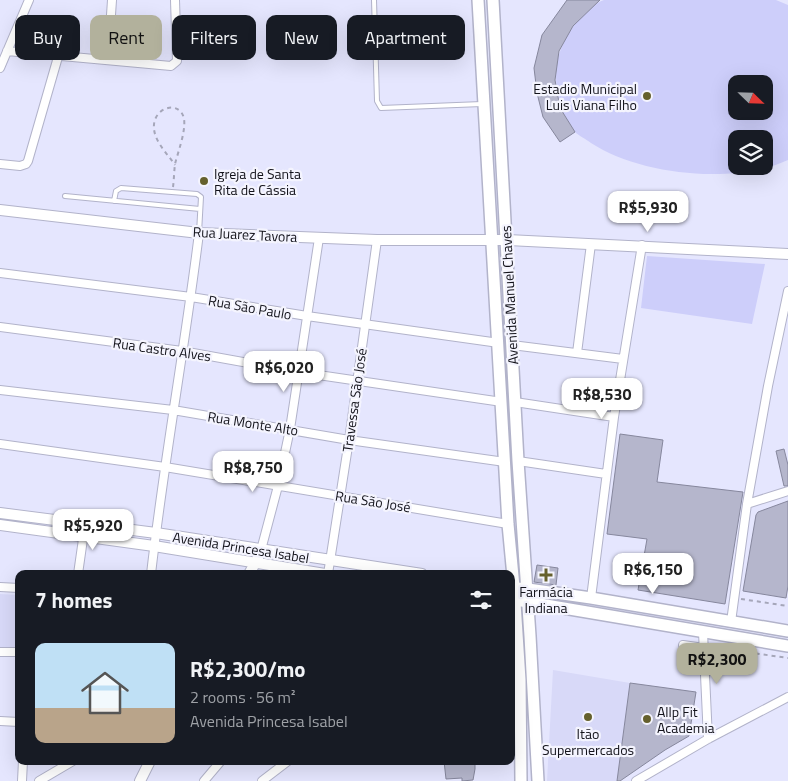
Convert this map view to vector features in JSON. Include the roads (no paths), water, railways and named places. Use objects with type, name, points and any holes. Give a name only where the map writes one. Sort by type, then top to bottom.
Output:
[{"type":"main road","name":"Avenida Manuel Chaves","points":[[478,0],[512,570]]},
{"type":"main road","name":"Avenida Manuel Chaves","points":[[493,0],[518,461],[538,781]]},
{"type":"main road","points":[[515,587],[788,631]]},
{"type":"main road","points":[[515,600],[788,646]]},
{"type":"main road","name":"Avenida Manuel Chaves","points":[[515,680],[521,781]]},
{"type":"street","points":[[0,68],[30,0]]},
{"type":"street","points":[[111,15],[112,0]]},
{"type":"street","points":[[108,60],[171,66],[176,63],[175,0]]},
{"type":"street","points":[[7,51],[15,52]]},
{"type":"street","points":[[0,164],[24,166],[28,161],[57,60]]},
{"type":"street","name":"Rua Juarez Tavora","points":[[0,210],[199,233],[377,240],[507,240]]},
{"type":"street","points":[[151,570],[199,233]]},
{"type":"street","points":[[251,570],[261,550],[278,486],[290,429],[319,238]]},
{"type":"street","name":"Travessa São José","points":[[327,570],[341,496],[377,240]]},
{"type":"street","points":[[507,240],[642,245],[788,254]]},
{"type":"street","points":[[577,353],[591,244]]},
{"type":"street","points":[[591,598],[614,417],[642,245]]},
{"type":"street","name":"Rua São Paulo","points":[[0,273],[191,297],[307,316],[499,343]]},
{"type":"street","points":[[731,622],[747,504],[768,386],[788,291]]},
{"type":"street","name":"Rua Castro Alves","points":[[0,327],[182,351],[298,372],[502,402]]},
{"type":"street","points":[[512,346],[623,359]]},
{"type":"street","name":"Rua Monte Alto","points":[[0,390],[173,410],[349,440],[506,462]]},
{"type":"street","points":[[515,402],[614,417]]},
{"type":"street","name":"Rua São José","points":[[0,444],[165,467],[508,524]]},
{"type":"street","points":[[518,461],[606,474]]},
{"type":"street","points":[[747,504],[788,491]]},
{"type":"street","name":"Avenida Princesa Isabel","points":[[0,513],[156,533],[396,570]]},
{"type":"street","name":"Avenida Princesa Isabel","points":[[0,525],[154,546],[303,570]]},
{"type":"street","points":[[79,570],[85,525]]},
{"type":"street","points":[[0,587],[15,588]]},
{"type":"street","points":[[703,632],[708,740]]},
{"type":"street","points":[[683,645],[704,648]]},
{"type":"street","points":[[0,652],[15,652]]},
{"type":"street","points":[[515,680],[532,680]]},
{"type":"street","points":[[636,781],[788,697]]},
{"type":"street","points":[[0,720],[15,722]]},
{"type":"street","points":[[22,781],[23,765]]},
{"type":"street","points":[[39,781],[66,765]]},
{"type":"street","points":[[140,781],[148,765]]},
{"type":"street","points":[[204,781],[218,765]]},
{"type":"street","points":[[262,781],[283,765]]},
{"type":"lane","points":[[374,0],[377,101],[381,108],[485,104]]},
{"type":"lane","points":[[114,201],[116,191],[121,188],[197,194],[201,198],[199,233]]},
{"type":"lane","points":[[66,196],[200,209]]},
{"type":"place","name":"Estadio Municipal Luis Viana Filho","points":[[647,96]]},
{"type":"place","name":"Igreja de Santa Rita de Cássia","points":[[204,181]]},
{"type":"place","name":"Farmácia Indiana","points":[[546,575]]},
{"type":"place","name":"Itão Supermercados","points":[[588,717]]},
{"type":"place","name":"Allp Fit Academia","points":[[647,719]]}]
